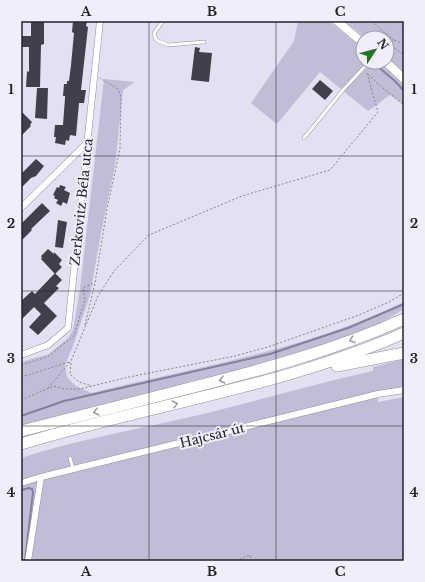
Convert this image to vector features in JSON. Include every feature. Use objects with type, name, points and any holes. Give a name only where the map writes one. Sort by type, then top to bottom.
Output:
[{"type":"highway","points":[[388,326],[404,314]]},
{"type":"highway","points":[[21,431],[259,370],[333,347],[404,319]]},
{"type":"highway","points":[[297,373],[361,351],[404,333]]},
{"type":"highway","points":[[21,444],[62,431],[297,373],[335,367],[404,352]]},
{"type":"street","name":"Zerkovitz Béla utca","points":[[21,355],[48,345],[68,328],[100,21]]},
{"type":"street","points":[[337,21],[355,36]]},
{"type":"street","points":[[394,70],[404,79]]},
{"type":"street","points":[[21,208],[88,143]]},
{"type":"street","name":"Hajcsár út","points":[[21,483],[41,476],[378,394],[404,390]]},
{"type":"street","points":[[28,561],[41,476]]},
{"type":"lane","points":[[163,21],[154,33],[156,40],[168,45],[204,42]]},
{"type":"lane","points":[[304,138],[343,90],[362,70]]},
{"type":"lane","points":[[70,458],[73,469]]},
{"type":"path","points":[[371,21],[382,30]]},
{"type":"path","points":[[395,49],[404,55]]},
{"type":"path","points":[[93,386],[79,382],[70,374],[71,362],[98,296],[114,272],[149,235],[242,196],[330,170],[378,112],[367,72],[378,84],[404,105]]},
{"type":"path","points":[[85,328],[95,283],[107,209],[120,149],[121,97],[118,89],[95,73]]},
{"type":"path","points":[[83,288],[95,283]]},
{"type":"path","points":[[21,400],[54,386],[64,389],[80,389],[129,377],[236,356],[268,347],[359,315],[390,302],[404,293]]},
{"type":"path","points":[[21,377],[71,362]]},
{"type":"path","points":[[48,388],[71,362]]},
{"type":"path","points":[[236,561],[250,555],[251,561]]},
{"type":"shaded area","points":[[298,21],[329,21],[355,42],[355,70],[388,70],[404,84],[404,105],[390,95],[368,111],[320,72],[277,124],[251,103],[294,41]]},
{"type":"shaded area","points":[[345,21],[404,21],[404,73],[395,65],[395,30],[356,30]]},
{"type":"shaded area","points":[[104,79],[135,82],[123,90],[115,166],[90,295],[65,365],[67,377],[76,386],[91,393],[250,356],[329,333],[367,319],[404,302],[404,309],[376,326],[260,366],[192,381],[126,401],[21,428],[21,362],[49,354],[68,338],[73,330],[80,289]]},
{"type":"shaded area","points":[[404,359],[404,387],[377,392],[378,402],[404,397],[404,561],[21,561],[21,458],[84,441],[213,412],[373,371],[373,367]]},
{"type":"building","points":[[31,21],[44,21],[44,44],[41,45],[40,87],[26,87],[27,71],[29,72],[29,47],[22,47],[22,36],[31,36]]},
{"type":"building","points":[[73,21],[87,21],[86,26],[88,27],[81,90],[86,90],[84,103],[79,103],[76,136],[70,135],[69,141],[66,140],[65,145],[55,143],[56,137],[54,137],[55,125],[63,125],[65,98],[65,96],[63,96],[64,84],[67,84],[67,81],[69,81],[74,33],[72,32]]},
{"type":"building","points":[[195,47],[200,48],[199,52],[212,53],[209,82],[191,80]]},
{"type":"building","points":[[320,80],[333,91],[325,100],[312,89]]},
{"type":"building","points":[[37,88],[48,88],[47,119],[35,118]]},
{"type":"building","points":[[21,111],[32,122],[30,125],[31,126],[21,136]]},
{"type":"building","points":[[36,159],[44,166],[36,176],[31,178],[21,188],[21,174]]},
{"type":"building","points":[[60,185],[66,187],[64,190],[70,193],[67,204],[63,202],[61,206],[56,203],[58,200],[54,198],[55,196],[53,195],[57,187],[59,188]]},
{"type":"building","points":[[42,203],[50,211],[21,241],[21,224]]},
{"type":"building","points":[[58,220],[67,222],[63,248],[55,247]]},
{"type":"building","points":[[48,249],[54,254],[54,252],[62,260],[59,264],[62,267],[55,274],[41,259],[41,256]]},
{"type":"building","points":[[55,273],[62,280],[56,286],[59,288],[44,303],[57,316],[38,335],[29,327],[41,314],[34,307],[21,320],[21,301],[32,291],[35,294]]},
{"type":"waterway","points":[[382,70],[404,91]]},
{"type":"waterway","points":[[21,416],[64,401],[270,354],[348,328],[404,304]]},
{"type":"waterway","points":[[22,490],[29,488],[32,489],[33,492],[25,561]]}]
